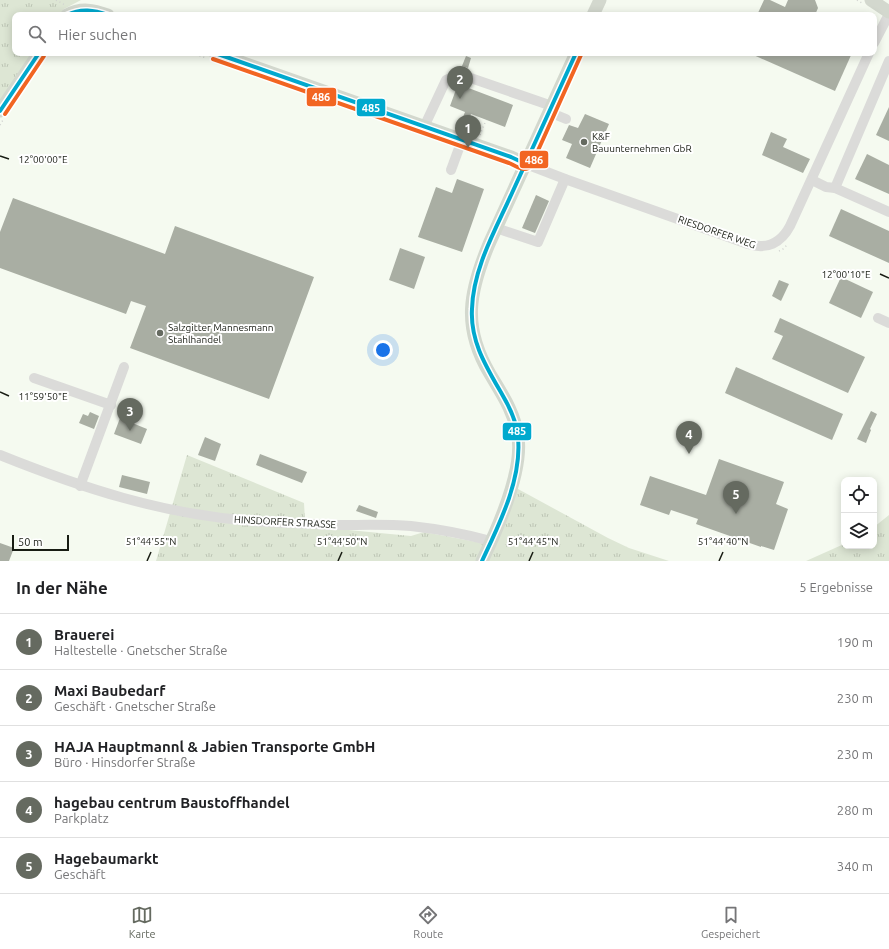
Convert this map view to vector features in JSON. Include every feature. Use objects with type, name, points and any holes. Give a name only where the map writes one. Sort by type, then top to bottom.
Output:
[{"type":"main road","points":[[594,12],[600,0]]},
{"type":"main road","points":[[871,0],[889,13]]},
{"type":"main road","points":[[74,12],[85,10],[99,12]]},
{"type":"main road","points":[[0,111],[37,56]]},
{"type":"main road","points":[[223,56],[526,164]]},
{"type":"main road","points":[[482,561],[511,486],[519,446],[512,414],[476,344],[471,321],[471,300],[475,281],[496,228],[575,56]]},
{"type":"street","points":[[877,37],[889,13]]},
{"type":"street","name":"RIESDORFER WEG","points":[[526,164],[748,244],[759,246],[774,244],[787,233],[868,56]]},
{"type":"street","points":[[835,188],[889,61]]},
{"type":"street","points":[[424,127],[446,80],[459,74],[551,109],[566,119]]},
{"type":"street","points":[[451,170],[462,140]]},
{"type":"street","points":[[496,228],[538,242],[565,179]]},
{"type":"street","points":[[812,180],[826,187],[835,188],[889,212]]},
{"type":"street","points":[[878,318],[889,323]]},
{"type":"street","points":[[80,486],[124,367]]},
{"type":"street","points":[[34,378],[111,405]]},
{"type":"street","name":"HINSDORFER STRASSE","points":[[0,455],[80,486],[155,506],[217,517],[281,523],[410,526],[434,529],[491,541]]},
{"type":"path","points":[[56,0],[65,10]]},
{"type":"path","points":[[476,145],[486,120]]},
{"type":"path","points":[[777,251],[784,249],[790,242]]},
{"type":"green space","points":[[0,0],[81,0],[64,9],[62,12],[12,12],[12,56],[32,56],[0,103]]},
{"type":"green space","points":[[187,455],[304,503],[305,520],[338,529],[411,536],[424,532],[482,543],[514,492],[518,489],[608,538],[629,548],[669,561],[156,561]]},
{"type":"green space","points":[[889,515],[889,561],[806,561],[841,545],[841,549],[877,549],[877,525]]},
{"type":"building","points":[[764,0],[770,0],[785,7],[788,0],[815,0],[818,8],[816,12],[758,12]]},
{"type":"building","points":[[466,56],[471,58],[468,68],[462,66]]},
{"type":"building","points":[[756,56],[851,56],[835,91]]},
{"type":"building","points":[[458,84],[513,105],[505,127],[471,114],[467,124],[461,122],[465,112],[450,106]]},
{"type":"building","points":[[889,107],[889,141],[876,135]]},
{"type":"building","name":"K&F Bauunternehmen GbR","points":[[585,114],[609,124],[590,168],[566,158],[572,144],[562,140],[569,125],[578,128]]},
{"type":"building","points":[[771,132],[787,139],[783,147],[810,159],[803,173],[762,155]]},
{"type":"building","points":[[867,154],[889,165],[889,194],[855,179]]},
{"type":"building","points":[[457,179],[484,189],[462,252],[418,237],[436,187],[452,193]]},
{"type":"building","points":[[536,195],[549,201],[535,233],[522,228]]},
{"type":"building","points":[[13,198],[165,254],[175,226],[314,277],[269,399],[130,348],[146,306],[131,301],[126,314],[0,268],[0,232]]},
{"type":"building","points":[[841,209],[889,231],[889,263],[829,236]]},
{"type":"building","points":[[400,248],[425,257],[414,289],[389,280]]},
{"type":"building","points":[[841,277],[873,292],[861,318],[829,303]]},
{"type":"building","points":[[779,280],[789,284],[781,301],[772,296]]},
{"type":"building","points":[[780,318],[865,357],[848,393],[772,359],[783,336],[774,332]]},
{"type":"building","points":[[736,367],[843,414],[832,440],[725,393]]},
{"type":"building","points":[[871,411],[877,414],[870,429],[871,430],[866,443],[857,439]]},
{"type":"building","points":[[90,412],[99,416],[94,429],[79,423],[83,414],[88,416]]},
{"type":"building","points":[[120,418],[147,429],[141,444],[114,434]]},
{"type":"building","points":[[205,437],[221,444],[215,461],[198,455]]},
{"type":"building","points":[[260,454],[307,472],[302,483],[256,465]]},
{"type":"building","points":[[719,459],[784,482],[776,504],[788,509],[774,550],[761,547],[696,524],[698,519],[671,510],[669,515],[640,505],[650,476],[706,495]]},
{"type":"building","points":[[122,475],[150,482],[147,494],[119,487]]},
{"type":"building","points":[[359,505],[378,512],[376,518],[356,511]]},
{"type":"building","points":[[0,543],[14,548],[9,561],[0,561]]},
{"type":"transit line","name":"485","points":[[74,12],[88,10],[98,12]]},
{"type":"transit line","name":"485","points":[[0,111],[37,56]]},
{"type":"transit line","name":"486","points":[[5,114],[44,56]]},
{"type":"transit line","name":"485","points":[[224,56],[511,157],[526,164]]},
{"type":"transit line","name":"485","points":[[482,561],[502,517],[513,485],[518,454],[518,438],[515,421],[511,411],[486,365],[477,344],[472,321],[473,294],[476,279],[486,249],[575,56]]},
{"type":"transit line","name":"486","points":[[213,59],[526,169],[531,166],[581,56]]},
{"type":"place","name":"Maxi Baubedarf","points":[[460,99]]},
{"type":"place","name":"K&F Bauunternehmen GbR","points":[[584,142]]},
{"type":"place","name":"Brauerei","points":[[468,148]]},
{"type":"place","name":"Salzgitter Mannesmann Stahlhandel","points":[[160,333]]},
{"type":"place","name":"HAJA Hauptmannl & Jabien Transporte GmbH","points":[[130,431]]},
{"type":"place","name":"hagebau centrum Baustoffhandel","points":[[689,454]]},
{"type":"place","name":"Hagebaumarkt","points":[[736,514]]}]
